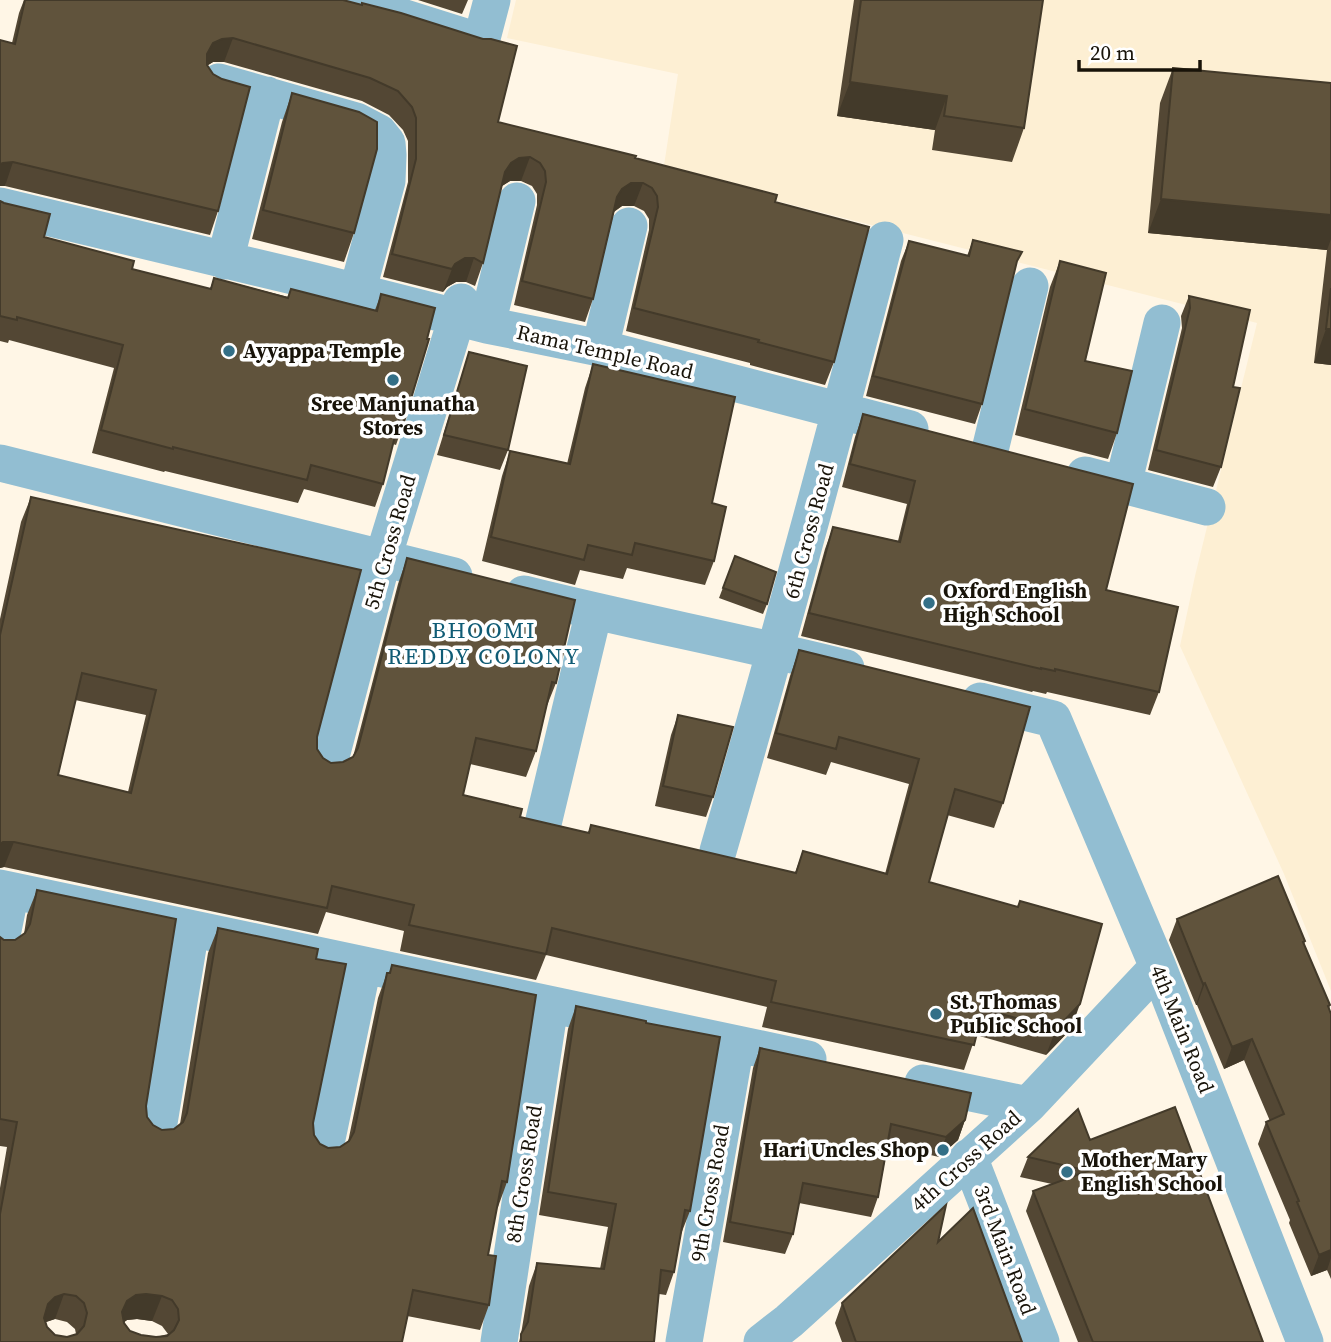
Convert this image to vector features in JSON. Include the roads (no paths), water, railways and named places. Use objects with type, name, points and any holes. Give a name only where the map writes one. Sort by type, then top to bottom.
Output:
[{"type":"street","points":[[348,0],[481,42],[492,0]]},
{"type":"street","points":[[219,82],[356,121],[379,133],[387,143],[387,181],[493,317]]},
{"type":"street","points":[[228,253],[267,95]]},
{"type":"street","points":[[493,317],[517,201]]},
{"type":"street","name":"Rama Temple Road","points":[[0,206],[228,253],[493,317],[976,446],[1030,286]]},
{"type":"street","points":[[493,317],[629,226]]},
{"type":"street","name":"6th Cross Road","points":[[718,852],[776,650],[885,240]]},
{"type":"street","name":"5th Cross Road","points":[[328,768],[383,558],[493,317]]},
{"type":"street","points":[[1123,485],[1162,323]]},
{"type":"street","points":[[0,463],[594,611],[776,650],[882,677]]},
{"type":"street","points":[[1056,467],[1207,508]]},
{"type":"street","points":[[542,828],[594,611]]},
{"type":"street","name":"4th Main Road","points":[[948,693],[1053,719],[1158,967],[1306,1342]]},
{"type":"street","points":[[0,945],[5,890],[842,1066]]},
{"type":"street","points":[[157,1135],[191,929]]},
{"type":"street","points":[[324,1153],[363,966]]},
{"type":"street","name":"4th Cross Road","points":[[783,1335],[969,1157],[1028,1105],[1158,967]]},
{"type":"street","name":"8th Cross Road","points":[[499,1342],[550,1005]]},
{"type":"street","name":"9th Cross Road","points":[[684,1342],[736,1044]]},
{"type":"street","points":[[895,1077],[1028,1105]]},
{"type":"street","name":"3rd Main Road","points":[[969,1157],[1041,1342]]},
{"type":"place","name":"Ayyappa Temple","points":[[229,351]]},
{"type":"place","name":"Sree Manjunatha Stores","points":[[393,380]]},
{"type":"place","name":"Oxford English High School","points":[[929,603]]},
{"type":"place","name":"St. Thomas Public School","points":[[936,1014]]},
{"type":"place","name":"Hari Uncles Shop","points":[[943,1150]]},
{"type":"place","name":"Mother Mary English School","points":[[1067,1172]]},
{"type":"district","name":"BHOOMI REDDY COLONY","points":[[484,643]]}]
